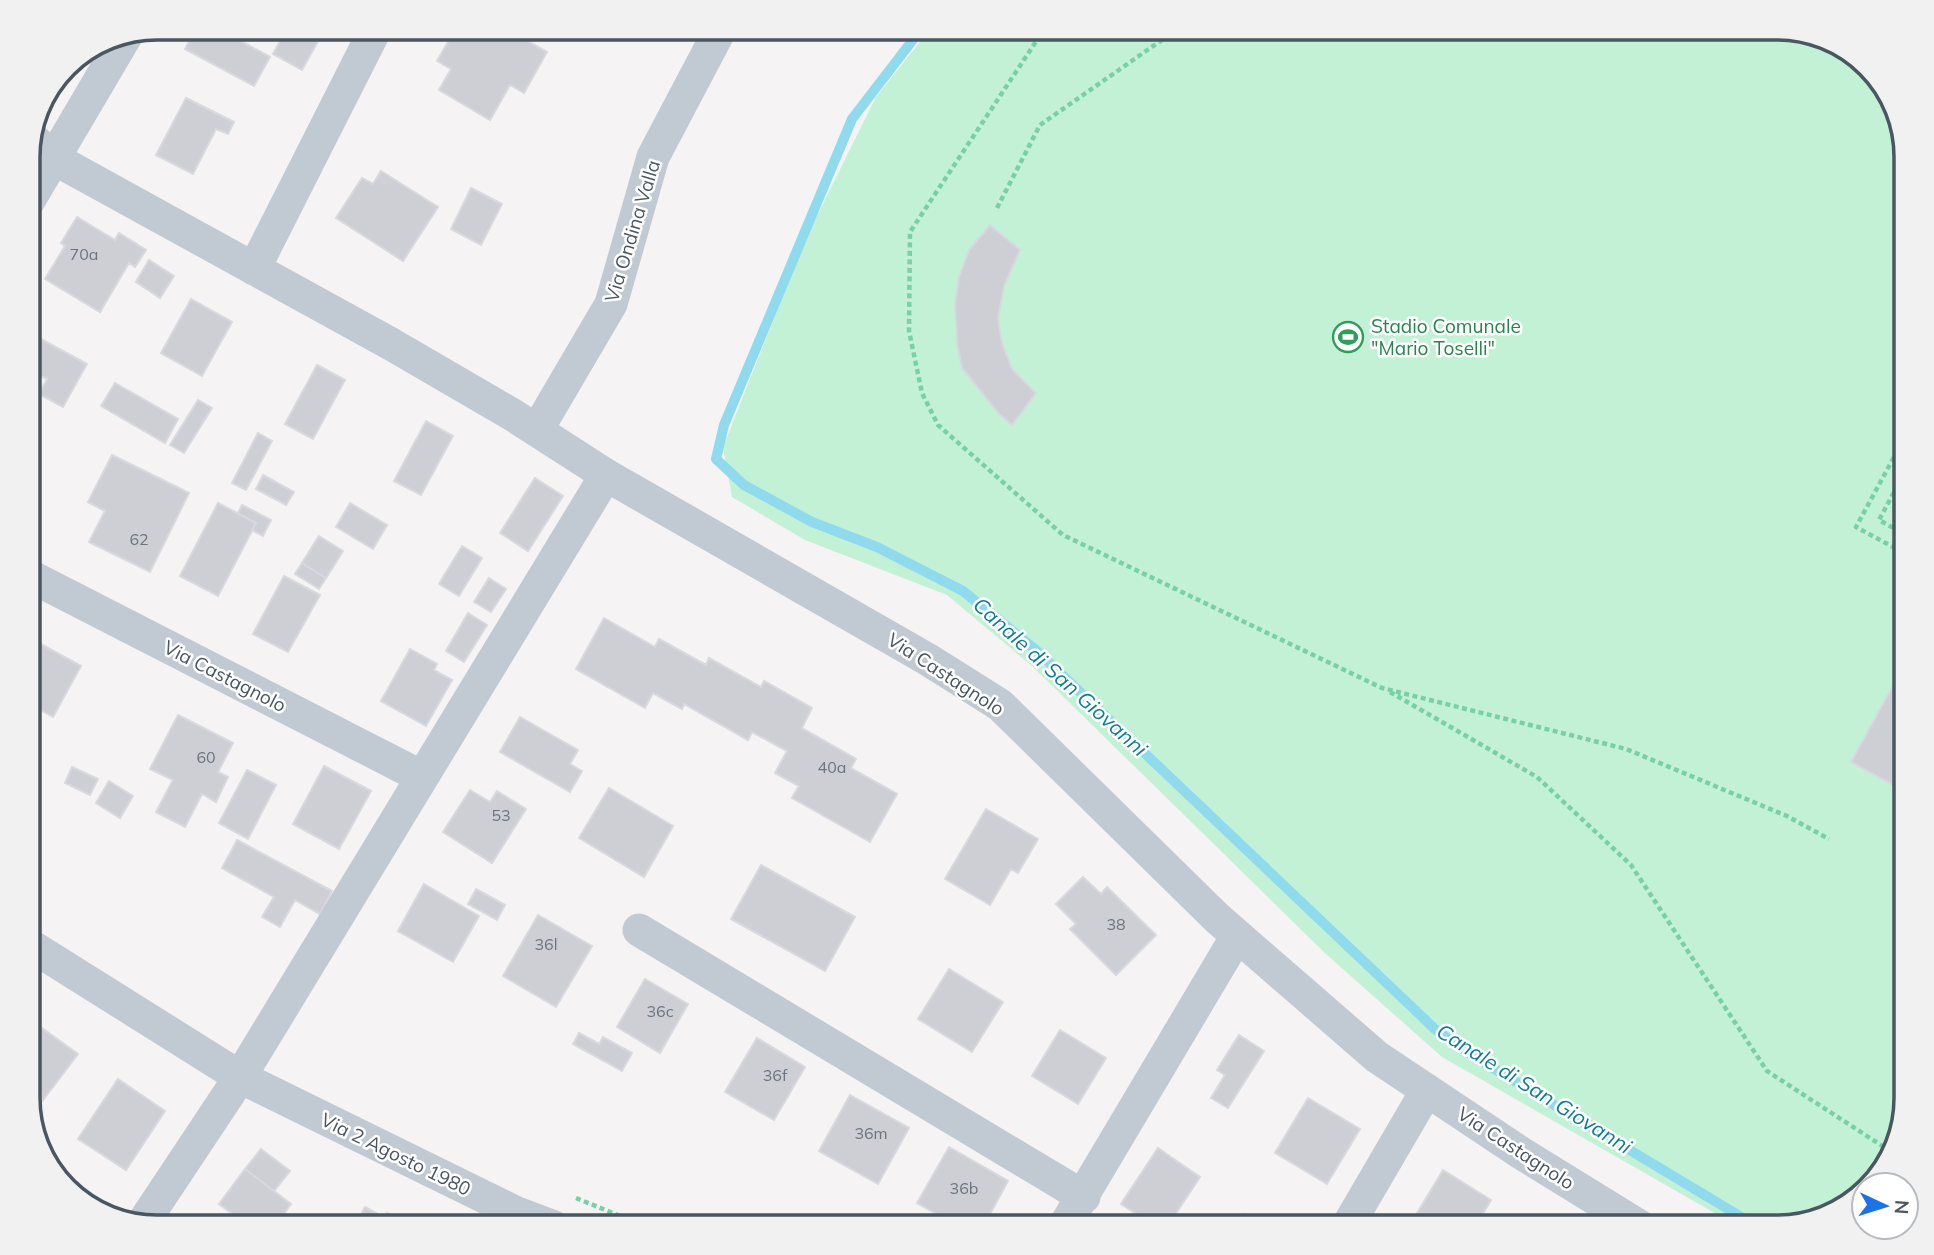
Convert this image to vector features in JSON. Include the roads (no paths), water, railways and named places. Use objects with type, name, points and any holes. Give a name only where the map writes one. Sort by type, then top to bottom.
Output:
[{"type":"street","points":[[254,269],[370,40]]},
{"type":"street","name":"Via Ondina Valla","points":[[537,430],[611,304],[653,158],[716,40]]},
{"type":"street","points":[[43,149],[117,47]]},
{"type":"street","name":"Via Castagnolo","points":[[43,149],[391,344],[537,430],[607,475],[928,659],[1000,705],[1237,936],[1377,1057],[1521,1153],[1622,1215]]},
{"type":"street","points":[[149,1214],[240,1077],[607,475]]},
{"type":"street","name":"Via Castagnolo","points":[[41,582],[422,777]]},
{"type":"street","points":[[639,930],[1084,1197]]},
{"type":"street","points":[[1073,1215],[1237,936]]},
{"type":"street","name":"Via 2 Agosto 1980","points":[[41,952],[240,1077],[522,1215]]},
{"type":"street","points":[[1354,1215],[1427,1090]]},
{"type":"waterway","name":"Canale di San Giovanni","points":[[913,40],[852,119],[724,425],[716,459],[744,485],[812,522],[877,547],[963,591],[1036,650],[1436,1030],[1473,1056],[1738,1215]]},
{"type":"place","name":"Stadio Comunale \"Mario Toselli\"","points":[[1348,337]]}]
